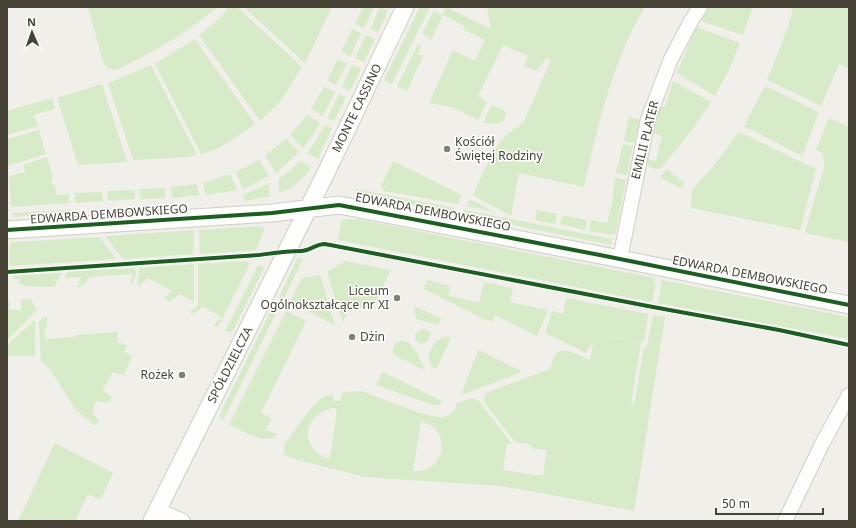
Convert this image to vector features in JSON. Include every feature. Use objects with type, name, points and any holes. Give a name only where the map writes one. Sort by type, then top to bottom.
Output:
[{"type":"street","name":"MONTE CASSINO","points":[[308,208],[405,7]]},
{"type":"street","name":"EMILII PLATER","points":[[620,259],[648,119],[671,59],[700,7]]},
{"type":"street","name":"EDWARDA DEMBOWSKIEGO","points":[[7,230],[272,213],[343,205],[849,305]]},
{"type":"street","name":"SPÓŁDZIELCZA","points":[[155,515],[308,208]]},
{"type":"street","points":[[785,521],[823,442],[849,395]]},
{"type":"street","points":[[155,515],[183,521]]},
{"type":"green space","points":[[88,7],[218,7],[168,42],[143,57],[116,70],[108,68],[103,62]]},
{"type":"green space","points":[[229,7],[237,7],[302,67],[280,102],[260,121],[199,35],[219,19]]},
{"type":"green space","points":[[247,7],[332,7],[305,63],[246,9]]},
{"type":"green space","points":[[363,7],[374,7],[364,28],[355,24]]},
{"type":"green space","points":[[380,7],[388,11],[378,33],[370,29]]},
{"type":"green space","points":[[420,7],[430,7],[392,84],[384,80]]},
{"type":"green space","points":[[446,7],[491,29],[487,7],[645,7],[633,28],[607,94],[584,187],[519,173],[511,216],[473,195],[486,166],[498,145],[506,135],[523,123],[551,60],[547,58],[536,71],[524,66],[528,56],[503,45],[478,96],[487,102],[478,120],[452,107],[429,103],[453,50],[475,61],[485,40],[463,29],[465,26],[443,15],[431,40],[422,33],[434,11],[442,15]]},
{"type":"green space","points":[[709,7],[753,7],[743,35],[701,21]]},
{"type":"green space","points":[[793,7],[849,7],[849,69],[839,64],[821,106],[767,80],[788,27]]},
{"type":"green space","points":[[696,27],[740,43],[728,72],[715,96],[677,73]]},
{"type":"green space","points":[[352,29],[361,33],[350,57],[341,52]]},
{"type":"green space","points":[[366,35],[375,39],[364,62],[355,58]]},
{"type":"green space","points":[[195,39],[255,124],[216,149],[201,154],[155,64]]},
{"type":"green space","points":[[418,44],[421,45],[418,54],[423,56],[407,91],[397,86]]},
{"type":"green space","points":[[338,59],[347,63],[336,85],[327,80]]},
{"type":"green space","points":[[151,65],[197,155],[188,157],[133,160],[108,83]]},
{"type":"green space","points":[[352,65],[361,69],[350,91],[342,87]]},
{"type":"green space","points":[[673,81],[711,102],[692,130],[661,168],[656,169],[647,166],[648,159],[656,161],[662,136],[651,133],[659,107],[665,107]]},
{"type":"green space","points":[[102,84],[127,162],[78,165],[57,98]]},
{"type":"green space","points":[[765,86],[819,112],[802,156],[744,126]]},
{"type":"green space","points":[[324,87],[335,92],[323,116],[311,109]]},
{"type":"green space","points":[[339,94],[346,97],[334,121],[327,118]]},
{"type":"green space","points":[[52,98],[55,109],[34,115],[38,126],[7,135],[7,111]]},
{"type":"green space","points":[[491,106],[504,110],[505,117],[501,123],[488,124],[483,122]]},
{"type":"green space","points":[[307,115],[320,123],[303,148],[290,135]]},
{"type":"green space","points":[[629,117],[640,120],[634,143],[624,141]]},
{"type":"green space","points":[[829,118],[849,127],[849,242],[805,233],[824,167],[823,153],[816,150]]},
{"type":"green space","points":[[325,125],[332,128],[318,159],[307,153]]},
{"type":"green space","points":[[39,130],[46,154],[7,166],[7,139]]},
{"type":"green space","points":[[739,132],[816,169],[800,230],[691,208],[692,190],[716,163]]},
{"type":"green space","points":[[286,139],[299,152],[276,173],[265,156]]},
{"type":"green space","points":[[623,144],[633,146],[627,175],[616,173]]},
{"type":"green space","points":[[47,157],[53,177],[51,180],[52,184],[55,185],[56,195],[69,194],[69,203],[11,207],[9,176],[25,172],[23,165]]},
{"type":"green space","points":[[259,160],[269,176],[243,189],[236,172]]},
{"type":"green space","points":[[300,161],[311,167],[308,172],[291,188],[279,193],[279,178],[291,170]]},
{"type":"green space","points":[[393,161],[462,195],[458,204],[384,191],[381,186]]},
{"type":"green space","points":[[667,169],[685,184],[680,188],[660,177]]},
{"type":"green space","points":[[230,174],[237,190],[206,195],[203,183]]},
{"type":"green space","points":[[615,178],[626,180],[616,233],[613,235],[589,231],[591,220],[607,223],[612,203]]},
{"type":"green space","points":[[269,183],[269,196],[246,201],[243,195]]},
{"type":"green space","points":[[197,184],[199,195],[172,198],[171,187]]},
{"type":"green space","points":[[165,188],[165,198],[140,199],[139,189]]},
{"type":"green space","points":[[356,189],[454,208],[450,212],[355,193]]},
{"type":"green space","points":[[134,190],[135,199],[108,201],[107,191]]},
{"type":"green space","points":[[102,192],[103,201],[75,203],[75,193]]},
{"type":"green space","points":[[470,199],[492,211],[467,206]]},
{"type":"green space","points":[[70,210],[70,213],[14,217],[12,213]]},
{"type":"green space","points":[[464,210],[612,239],[611,245],[463,215]]},
{"type":"green space","points":[[537,210],[557,214],[555,224],[535,220]]},
{"type":"green space","points":[[563,215],[587,220],[585,230],[560,224]]},
{"type":"green space","points":[[357,219],[655,278],[654,282],[656,283],[652,302],[338,240],[342,220]]},
{"type":"green space","points":[[259,226],[264,230],[256,250],[200,254],[199,230]]},
{"type":"green space","points":[[194,230],[193,254],[123,259],[106,237],[107,236]]},
{"type":"green space","points":[[100,237],[116,259],[10,266],[9,264],[9,248],[11,242]]},
{"type":"green space","points":[[298,257],[303,259],[283,300],[279,297]]},
{"type":"green space","points":[[247,261],[249,266],[218,327],[213,325],[222,317],[203,307],[193,314],[190,312],[198,305],[198,264]]},
{"type":"green space","points":[[345,261],[391,270],[371,312],[355,305],[350,307],[343,322],[327,272]]},
{"type":"green space","points":[[194,264],[194,302],[180,294],[170,302],[164,298],[172,291],[148,278],[140,286],[137,285],[139,268]]},
{"type":"green space","points":[[258,265],[264,268],[232,332],[225,331]]},
{"type":"green space","points":[[135,268],[136,274],[133,284],[130,284],[133,274],[89,277],[85,285],[83,284],[81,287],[77,287],[82,277],[65,278],[67,272]]},
{"type":"green space","points":[[62,273],[54,287],[25,286],[19,283],[19,279],[14,279],[13,276]]},
{"type":"green space","points":[[320,275],[335,325],[290,302],[302,278]]},
{"type":"green space","points":[[427,280],[450,286],[448,295],[479,303],[484,282],[513,288],[510,302],[548,310],[537,336],[495,315],[492,322],[484,319],[424,289]]},
{"type":"green space","points":[[662,280],[849,317],[849,339],[658,303]]},
{"type":"green space","points":[[566,298],[648,314],[644,342],[594,334],[641,342],[631,404],[635,402],[643,351],[647,347],[653,315],[665,317],[634,511],[500,486],[365,477],[298,460],[283,454],[284,445],[310,409],[322,398],[332,394],[334,401],[339,401],[343,392],[361,391],[420,413],[441,418],[451,414],[457,403],[468,399],[474,399],[479,401],[512,444],[507,444],[503,470],[543,476],[547,450],[531,448],[532,445],[515,442],[484,402],[484,397],[488,392],[550,369],[554,357],[559,352],[568,351],[590,360],[593,342],[586,353],[545,333],[552,311],[563,314]],"holes":[[[333,408],[337,409],[330,459],[320,454],[313,448],[309,440],[308,432],[310,424],[315,417]],[[421,421],[431,426],[438,433],[441,441],[441,450],[438,459],[433,466],[424,470],[413,471]]]},
{"type":"green space","points":[[7,299],[9,299],[10,310],[21,310],[21,299],[30,299],[37,310],[7,340]]},
{"type":"green space","points":[[273,306],[278,309],[223,421],[219,417],[221,412]]},
{"type":"green space","points":[[414,306],[442,319],[437,325],[417,319]]},
{"type":"green space","points":[[286,311],[306,321],[261,413],[272,419],[266,430],[277,434],[274,438],[261,439],[229,425]]},
{"type":"green space","points":[[47,317],[47,328],[44,329],[45,339],[118,332],[118,342],[127,346],[124,352],[132,356],[124,375],[113,372],[103,390],[112,397],[108,403],[96,401],[92,413],[99,420],[95,426],[76,410],[48,367],[41,361],[39,322],[42,318]]},
{"type":"green space","points":[[35,320],[35,357],[8,356],[7,345]]},
{"type":"green space","points":[[425,329],[431,334],[428,341],[422,344],[415,340],[415,335],[420,330]]},
{"type":"green space","points":[[446,336],[451,338],[436,369],[431,365],[428,356],[437,341]]},
{"type":"green space","points":[[406,341],[411,345],[426,371],[394,355],[393,348],[395,343]]},
{"type":"green space","points":[[478,350],[521,371],[522,372],[461,395]]},
{"type":"green space","points":[[383,372],[442,402],[439,405],[433,405],[376,385]]},
{"type":"green space","points":[[55,443],[113,473],[102,497],[99,499],[88,494],[75,521],[18,521]]},
{"type":"cycle path","points":[[7,230],[272,213],[339,205],[849,305]]},
{"type":"cycle path","points":[[7,272],[259,255],[304,251],[318,245],[325,244],[779,330],[849,345]]},
{"type":"place","name":"Kościół Świętej Rodziny","points":[[447,149]]},
{"type":"place","name":"Liceum Ogólnokształcące nr XI","points":[[397,298]]},
{"type":"place","name":"Dżin","points":[[352,337]]},
{"type":"place","name":"Rożek","points":[[182,375]]}]
